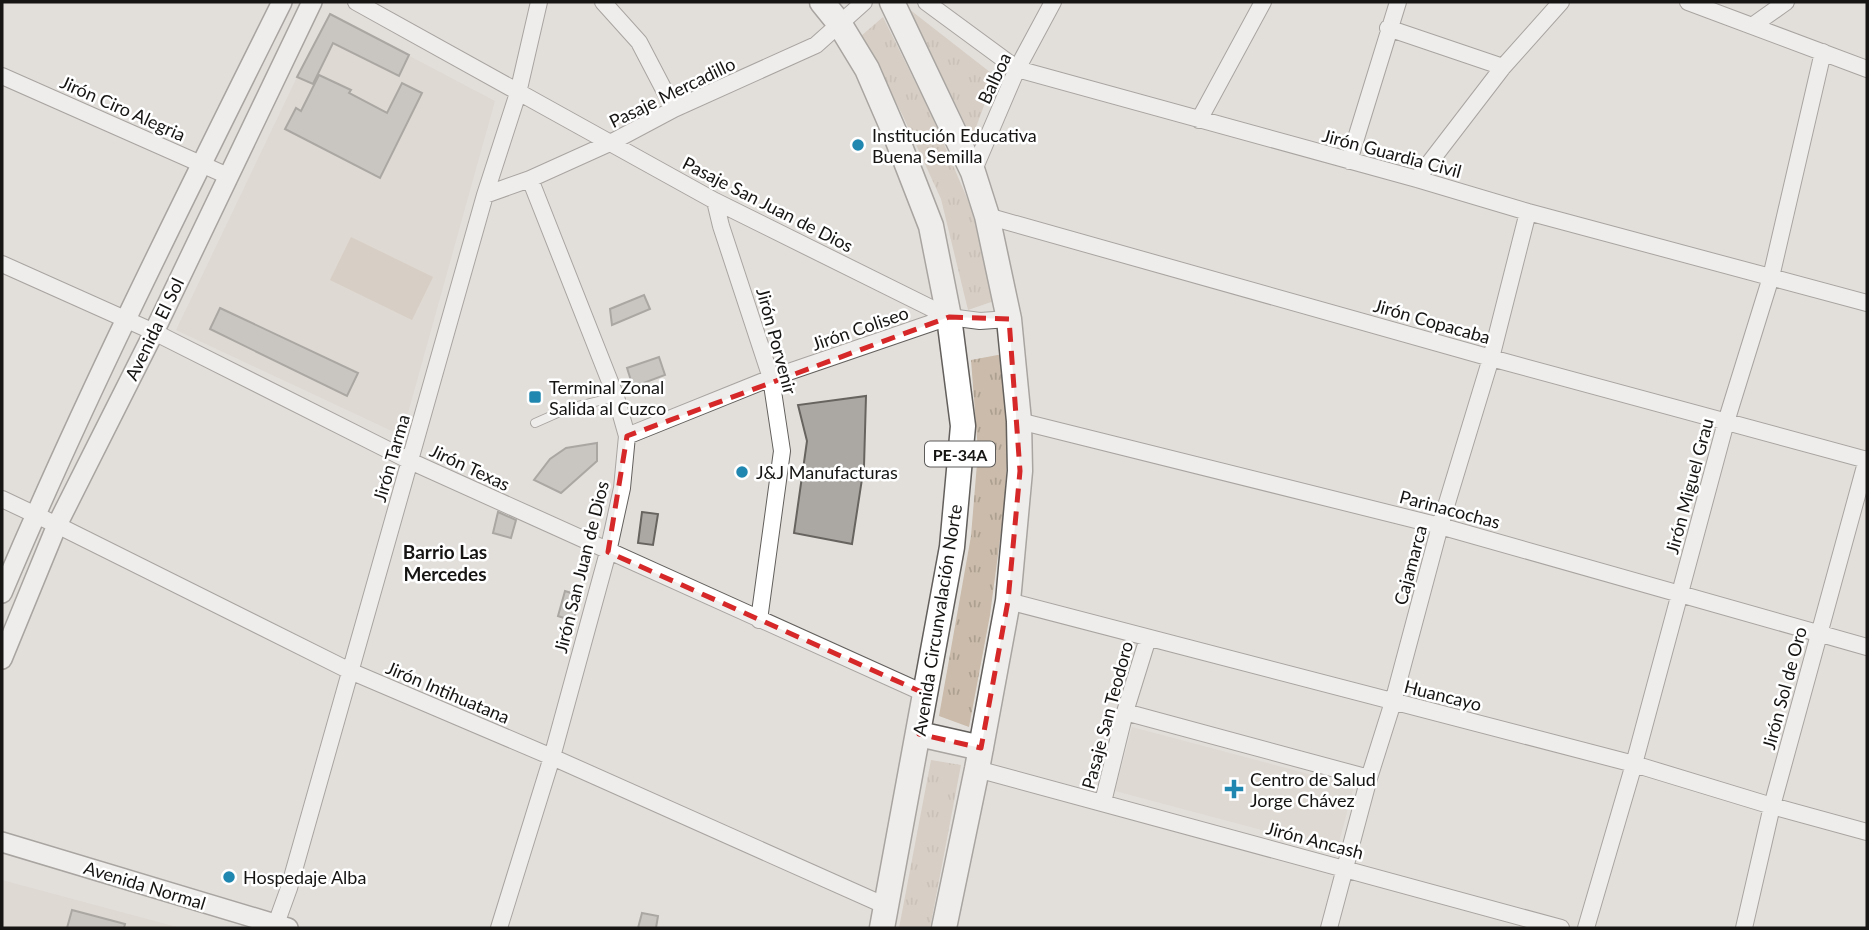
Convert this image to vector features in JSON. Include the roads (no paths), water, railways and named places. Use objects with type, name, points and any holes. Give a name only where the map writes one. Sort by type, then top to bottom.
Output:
[{"type":"highway","name":"Avenida Circunvalación Norte","points":[[822,2],[839,23],[866,69],[896,135],[931,226],[949,317],[963,426],[952,547],[884,917]]},
{"type":"highway","name":"PE-34A","points":[[892,2],[973,172],[987,216],[1009,319],[1018,421],[1020,471],[1008,601],[944,928]]},
{"type":"highway","points":[[919,734],[979,759]]},
{"type":"street","name":"Avenida El Sol","points":[[2,593],[35,514],[126,320],[282,2]]},
{"type":"street","name":"Avenida El Sol","points":[[2,659],[57,524],[312,2]]},
{"type":"street","points":[[356,2],[518,93]]},
{"type":"street","name":"Jirón Tarma","points":[[282,926],[289,888],[485,195],[518,93],[539,2]]},
{"type":"street","points":[[603,2],[639,42],[674,109]]},
{"type":"street","name":"Pasaje Mercadillo","points":[[485,195],[530,179],[612,142],[674,109],[816,45],[864,2]]},
{"type":"street","name":"Jirón Guardia Civil","points":[[926,2],[1017,69],[1528,212],[1867,303]]},
{"type":"street","name":"Balboa","points":[[973,172],[1017,69],[1054,2]]},
{"type":"street","points":[[1199,120],[1263,2]]},
{"type":"street","points":[[1349,161],[1398,2]]},
{"type":"street","points":[[1417,179],[1503,67],[1560,2]]},
{"type":"street","points":[[1688,2],[1867,69]]},
{"type":"street","points":[[1752,26],[1786,2]]},
{"type":"street","points":[[1388,29],[1503,67]]},
{"type":"street","name":"Jirón Miguel Grau","points":[[1586,928],[1634,764],[1726,422],[1771,277],[1823,52]]},
{"type":"street","name":"Jirón Ciro Alegria","points":[[2,76],[228,176]]},
{"type":"street","name":"Pasaje San Juan de Dios","points":[[518,93],[612,142],[715,201],[949,317],[981,321],[1009,319]]},
{"type":"street","name":"Jirón San Juan de Dios","points":[[499,928],[552,757],[608,552],[622,488],[627,436],[616,397],[530,179]]},
{"type":"street","name":"Jirón Porvenir","points":[[715,201],[771,379],[782,452],[759,620]]},
{"type":"street","name":"Cajamarca","points":[[1329,928],[1440,526],[1491,358],[1528,212]]},
{"type":"street","name":"Jirón Copacaba","points":[[987,216],[1491,358],[1867,459]]},
{"type":"street","name":"Jirón Texas","points":[[2,264],[153,332],[410,461],[926,694]]},
{"type":"street","name":"Jirón Coliseo","points":[[627,436],[771,379],[949,317]]},
{"type":"street","name":"Parinacochas","points":[[1018,421],[1440,526],[1867,648]]},
{"type":"street","name":"Jirón Sol de Oro","points":[[1744,928],[1772,806],[1819,634],[1864,490],[1867,459]]},
{"type":"street","name":"Jirón Intihuatana","points":[[2,499],[351,671],[552,757],[884,917]]},
{"type":"street","name":"Huancayo","points":[[1008,601],[1634,764],[1867,832]]},
{"type":"street","name":"Pasaje San Teodoro","points":[[1103,803],[1125,712],[1148,638]]},
{"type":"street","points":[[1125,712],[1369,778]]},
{"type":"street","name":"Jirón Ancash","points":[[979,759],[1103,803],[1561,928]]},
{"type":"street","name":"Avenida Normal","points":[[2,842],[282,926]]},
{"type":"lane","points":[[535,423],[569,408],[616,397]]},
{"type":"place","name":"Institución Educativa Buena Semilla","points":[[858,145]]},
{"type":"place","name":"Terminal Zonal Salida al Cuzco","points":[[535,397]]},
{"type":"place","name":"J&J Manufacturas","points":[[742,472]]},
{"type":"place","name":"Centro de Salud Jorge Chávez","points":[[1234,789]]},
{"type":"place","name":"Hospedaje Alba","points":[[229,877]]},
{"type":"district","name":"Barrio Las Mercedes","points":[[445,562]]}]
